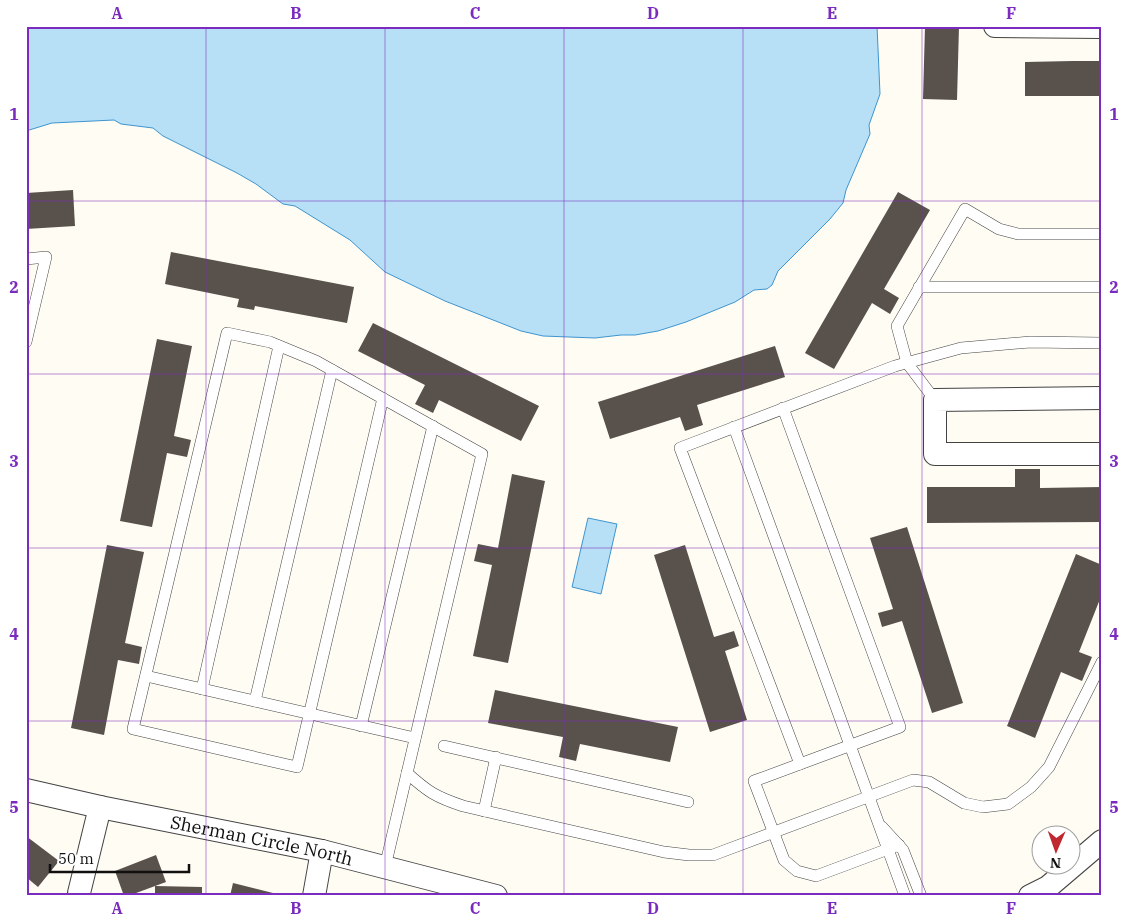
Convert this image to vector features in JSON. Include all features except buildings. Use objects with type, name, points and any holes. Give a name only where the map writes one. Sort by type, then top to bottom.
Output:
[{"type":"street","points":[[995,27],[1102,27]]},
{"type":"street","points":[[1102,398],[935,400],[936,454],[1102,454]]},
{"type":"street","name":"Sherman Circle North","points":[[26,790],[100,807],[322,851],[496,896]]},
{"type":"street","points":[[79,895],[100,807]]},
{"type":"street","points":[[1043,893],[1102,841]]},
{"type":"street","points":[[314,896],[322,851]]},
{"type":"lane","points":[[935,400],[907,363],[897,326],[965,209],[999,229],[1018,234],[1102,234]]},
{"type":"lane","points":[[26,259],[46,257],[26,342]]},
{"type":"lane","points":[[919,287],[1102,287]]},
{"type":"lane","points":[[383,398],[297,767],[134,729],[227,333],[270,342],[316,361],[383,398],[433,426],[482,454],[385,867]]},
{"type":"lane","points":[[800,764],[680,448],[907,363],[961,348],[1030,342],[1102,343]]},
{"type":"lane","points":[[202,689],[279,346]]},
{"type":"lane","points":[[255,701],[332,370]]},
{"type":"lane","points":[[783,408],[900,727],[754,781],[784,860],[797,871],[816,876],[899,845]]},
{"type":"lane","points":[[361,726],[433,426]]},
{"type":"lane","points":[[734,427],[905,896]]},
{"type":"lane","points":[[407,773],[426,790],[440,799],[484,811],[664,852],[713,855],[913,780],[929,782],[964,803],[983,807],[1008,804],[1031,787],[1049,767],[1102,662]]},
{"type":"lane","points":[[146,676],[415,738]]},
{"type":"lane","points":[[444,746],[688,802]]},
{"type":"lane","points":[[484,811],[496,757]]},
{"type":"lane","points":[[878,822],[903,850],[921,896]]},
{"type":"water","points":[[26,26],[877,26],[880,94],[869,125],[870,134],[846,190],[843,203],[830,219],[778,271],[772,285],[767,289],[754,290],[735,302],[658,331],[595,338],[543,336],[521,331],[445,301],[385,272],[350,240],[295,206],[283,204],[237,173],[163,136],[153,128],[121,124],[114,120],[52,123],[26,131]]},
{"type":"water","points":[[588,518],[617,524],[601,594],[572,587]]}]
